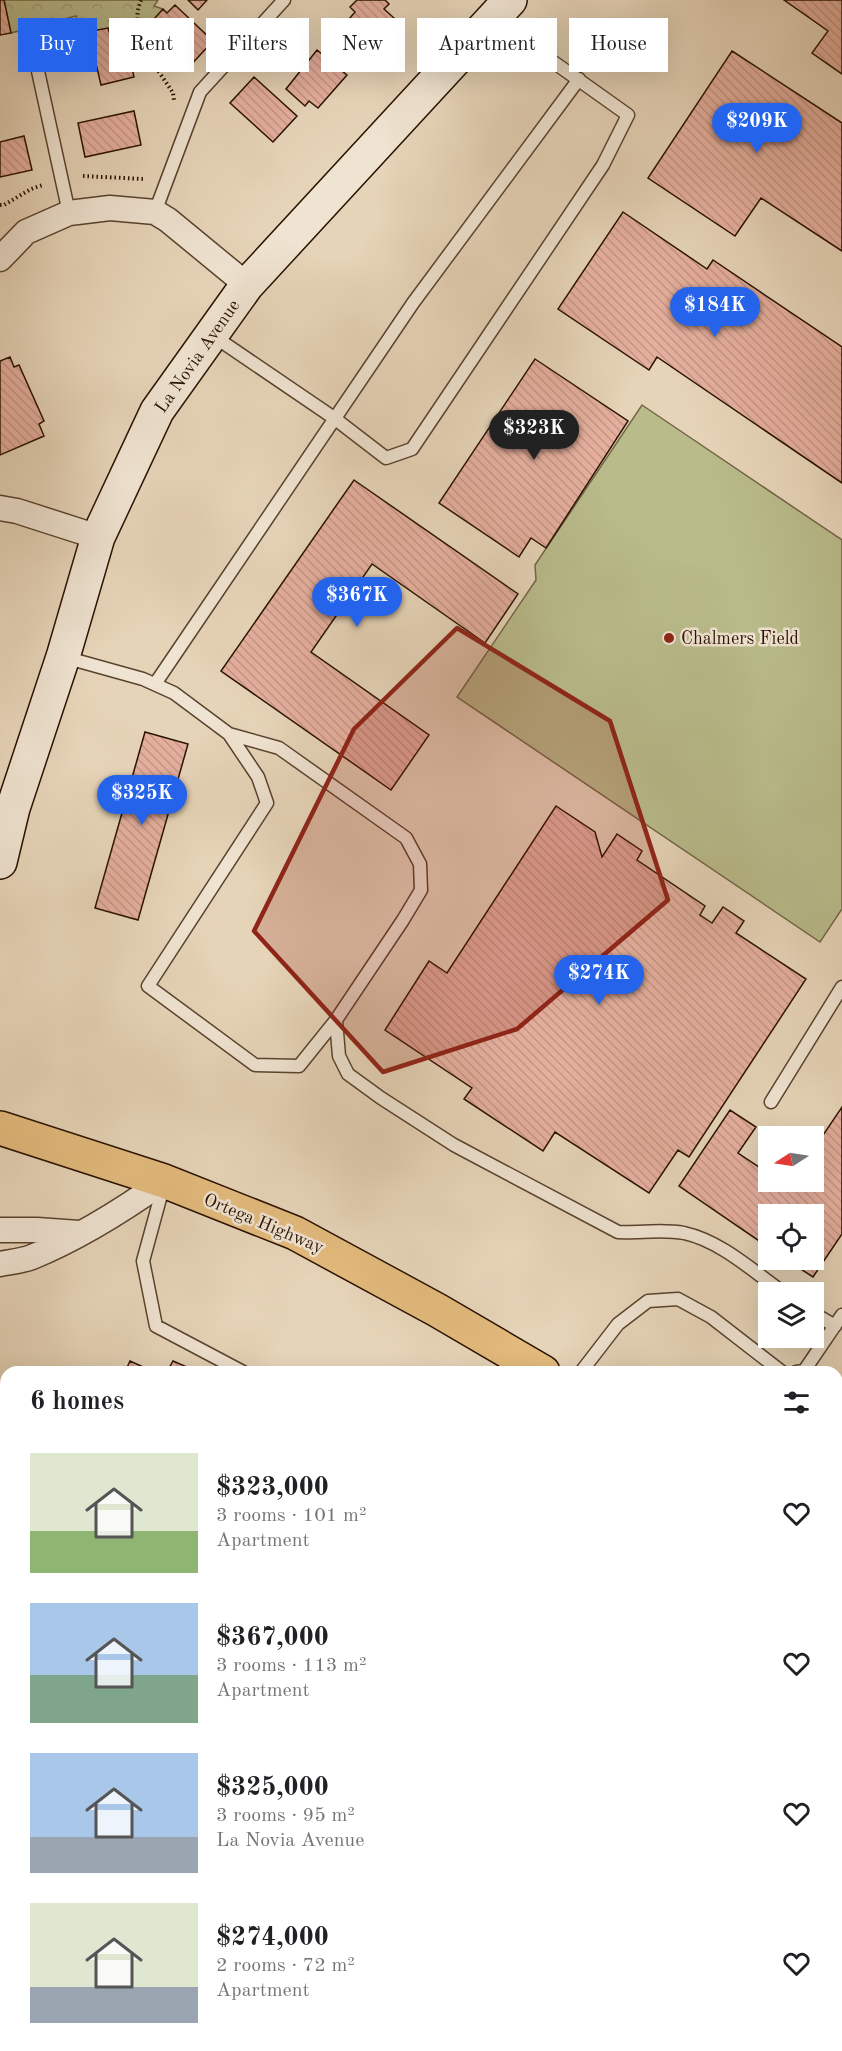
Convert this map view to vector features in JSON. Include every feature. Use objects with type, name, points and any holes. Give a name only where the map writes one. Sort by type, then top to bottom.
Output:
[{"type":"main road","name":"La Novia Avenue","points":[[493,18],[510,0]]},
{"type":"main road","name":"La Novia Avenue","points":[[0,862],[13,808],[63,657],[98,537],[157,411],[247,285],[443,72]]},
{"type":"main road","name":"Ortega Highway","points":[[0,1128],[164,1181],[295,1233],[437,1310],[533,1366]]},
{"type":"street","points":[[0,259],[26,232],[69,213],[110,208],[155,212],[168,220],[247,285]]},
{"type":"street","points":[[0,508],[17,511],[98,537]]},
{"type":"street","points":[[0,1264],[30,1258],[117,1214],[164,1181]]},
{"type":"street","points":[[0,1230],[79,1233]]},
{"type":"lane","points":[[155,212],[200,92],[284,0]]},
{"type":"lane","points":[[212,335],[334,418],[386,458],[412,449],[603,165],[628,115],[557,64]]},
{"type":"lane","points":[[38,72],[69,213]]},
{"type":"lane","points":[[155,684],[413,303],[579,79]]},
{"type":"lane","points":[[63,657],[143,679],[174,693],[229,734],[258,777],[267,803],[148,986],[255,1065],[299,1066],[336,1020],[421,890],[420,864],[406,838],[279,748],[229,734]]},
{"type":"lane","points":[[771,1102],[842,987]]},
{"type":"lane","points":[[336,1020],[339,1056],[348,1074],[454,1145],[618,1232],[686,1233],[716,1245],[768,1282]]},
{"type":"lane","points":[[164,1181],[143,1261],[156,1326],[232,1366]]},
{"type":"lane","points":[[586,1366],[618,1324],[648,1301],[678,1299],[711,1317],[774,1366]]},
{"type":"lane","points":[[807,1366],[838,1320]]},
{"type":"path","points":[[141,0],[136,20],[143,44],[172,93],[177,110]]},
{"type":"path","points":[[0,205],[4,205],[31,189],[61,178],[90,176],[148,179]]},
{"type":"highlighted area","points":[[457,628],[610,721],[668,900],[517,1029],[383,1072],[254,931],[354,729]]},
{"type":"green space","points":[[4,0],[158,0],[154,6],[163,9],[155,18],[109,18],[109,32],[108,28],[97,30],[97,18],[77,18],[76,16],[18,18],[18,31],[11,33]]},
{"type":"green space","name":"Chalmers Field","points":[[642,405],[842,540],[842,909],[820,942],[457,697],[536,580],[535,565]]},
{"type":"building","points":[[0,0],[4,0],[11,33],[0,35]]},
{"type":"building","points":[[188,0],[207,0],[198,10]]},
{"type":"building","points":[[357,0],[385,0],[389,4],[384,9],[394,18],[350,18],[355,12],[350,7]]},
{"type":"building","points":[[784,0],[842,0],[842,74],[812,53],[828,31]]},
{"type":"building","points":[[175,5],[189,18],[155,18],[163,9],[167,13]]},
{"type":"building","points":[[194,23],[206,34],[206,49],[194,62]]},
{"type":"building","points":[[108,28],[109,72],[133,72],[134,77],[101,85],[97,68],[97,30]]},
{"type":"building","points":[[317,50],[321,53],[321,72],[343,72],[347,75],[318,108],[309,101],[305,106],[286,89],[300,72],[309,72],[309,60]]},
{"type":"building","points":[[732,51],[842,123],[842,251],[761,198],[735,236],[648,178]]},
{"type":"building","points":[[254,77],[297,116],[273,142],[230,103]]},
{"type":"building","points":[[134,111],[141,145],[85,157],[78,123]]},
{"type":"building","points":[[24,136],[32,170],[0,177],[0,142]]},
{"type":"building","points":[[623,212],[707,269],[713,260],[842,347],[842,483],[657,357],[649,370],[558,309]]},
{"type":"building","points":[[10,357],[14,367],[19,365],[44,421],[39,424],[44,436],[0,455],[0,361]]},
{"type":"building","points":[[535,359],[628,421],[546,548],[531,538],[519,557],[439,503]]},
{"type":"building","points":[[354,480],[518,594],[485,643],[372,564],[311,652],[429,735],[391,790],[221,671]]},
{"type":"building","points":[[145,732],[188,744],[138,920],[95,908]]},
{"type":"building","points":[[556,806],[595,832],[602,857],[617,834],[642,851],[637,860],[705,906],[700,915],[712,923],[723,907],[744,921],[736,933],[806,979],[689,1157],[678,1150],[649,1193],[555,1132],[543,1151],[464,1099],[472,1088],[385,1030],[429,961],[447,973]]},
{"type":"building","points":[[842,1107],[842,1234],[824,1261],[824,1204],[758,1204],[758,1240],[679,1186],[730,1110],[756,1127],[738,1153],[758,1166],[758,1192],[824,1192],[824,1134]]},
{"type":"building","points":[[802,1270],[818,1270],[813,1277]]},
{"type":"building","points":[[130,1361],[141,1366],[128,1366]]},
{"type":"building","points":[[173,1361],[185,1366],[170,1366]]},
{"type":"place","name":"Chalmers Field","points":[[669,638]]}]
